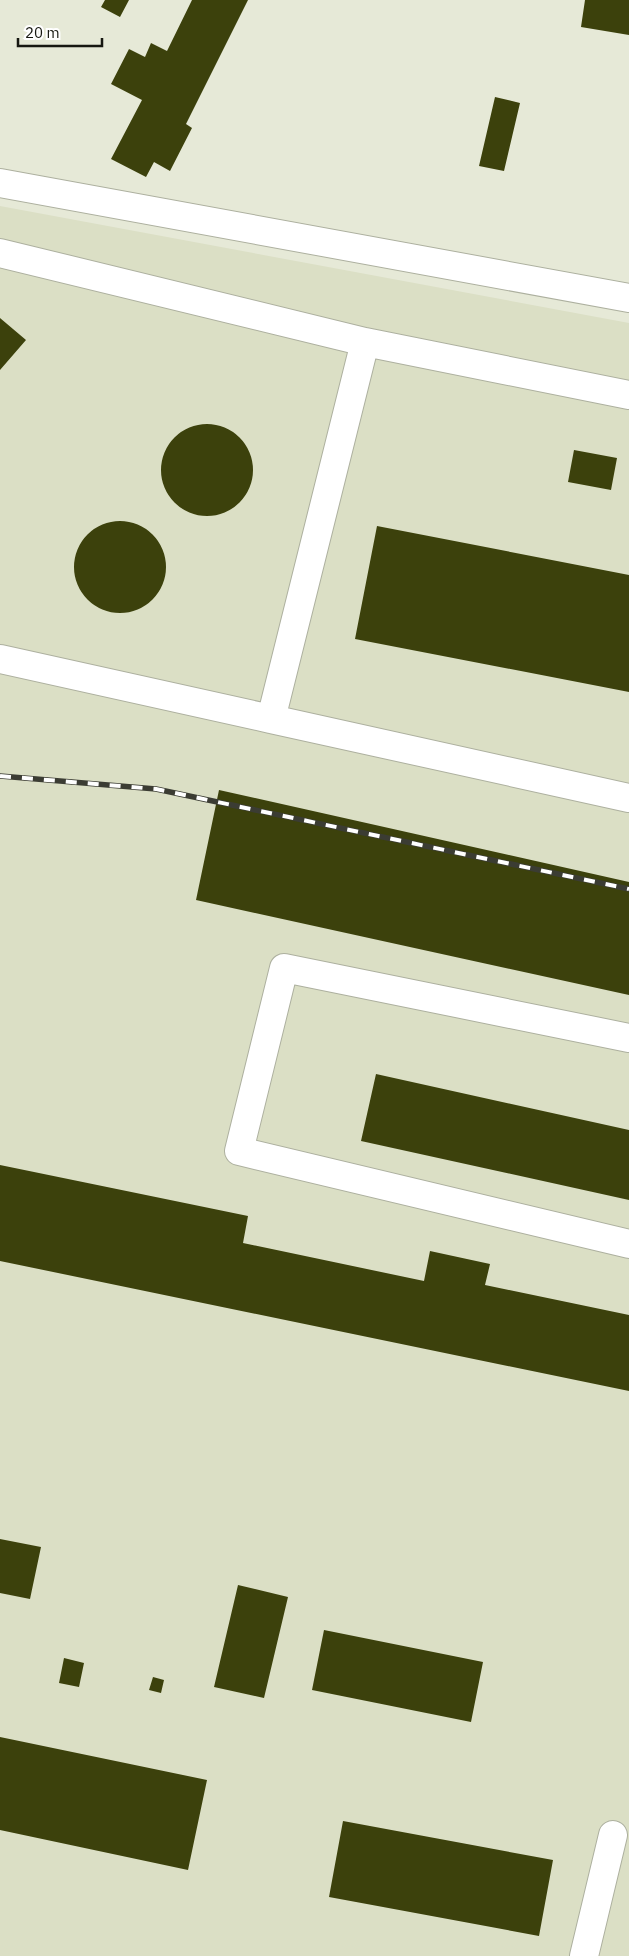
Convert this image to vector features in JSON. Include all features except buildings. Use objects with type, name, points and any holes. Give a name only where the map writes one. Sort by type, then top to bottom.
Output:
[{"type":"lane","points":[[0,183],[629,298]]},
{"type":"lane","points":[[0,253],[365,342],[629,395]]},
{"type":"lane","points":[[271,719],[365,342]]},
{"type":"lane","points":[[0,659],[629,798]]},
{"type":"lane","points":[[629,1038],[284,968],[239,1151],[629,1244]]},
{"type":"lane","points":[[584,1956],[613,1835]]},
{"type":"shaded area","points":[[0,206],[629,323],[629,1956],[0,1956]]},
{"type":"railway","points":[[0,776],[156,789],[629,889]]}]
